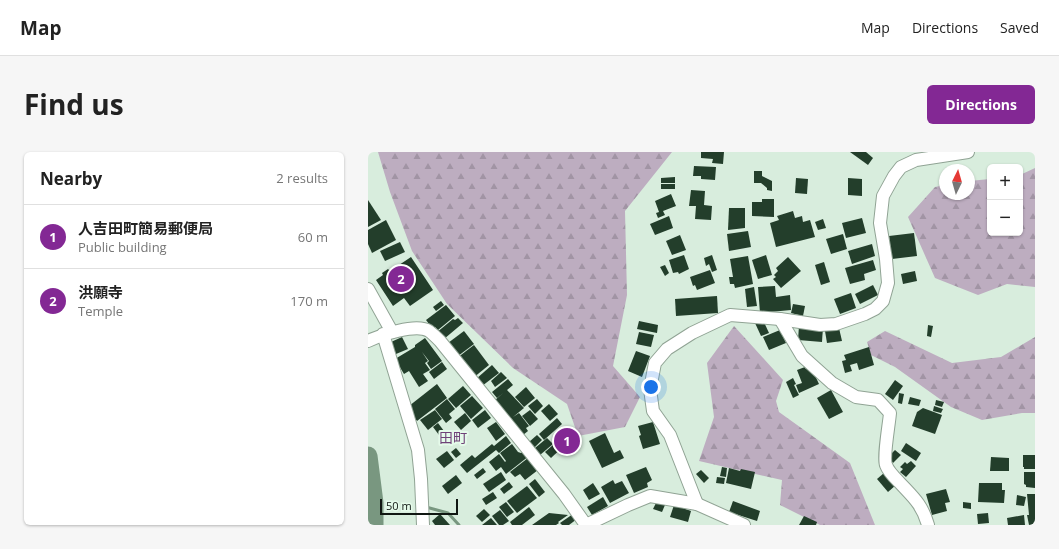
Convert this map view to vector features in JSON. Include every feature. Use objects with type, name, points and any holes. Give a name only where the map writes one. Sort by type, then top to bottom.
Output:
[{"type":"street","points":[[697,504],[670,435],[653,411],[650,389],[655,364],[667,349],[692,333],[730,314],[820,325],[836,324],[875,309],[883,301],[888,283],[880,223],[884,196],[894,176],[901,167],[916,160],[968,152]]},
{"type":"street","points":[[368,289],[387,333],[408,422],[418,450],[423,525]]},
{"type":"street","points":[[780,319],[802,356],[832,383],[856,397],[878,400],[890,413],[885,450],[886,465],[896,479],[918,502],[924,512],[928,525]]},
{"type":"street","points":[[368,340],[387,333],[409,328],[427,330],[440,341],[559,488],[586,525],[650,496],[697,504],[744,525]]},
{"type":"green space","points":[[378,152],[672,152],[625,211],[627,295],[613,366],[640,397],[625,427],[578,436],[567,404],[513,368],[447,304],[412,251],[390,192]]},
{"type":"green space","points":[[1035,168],[1035,287],[1007,284],[978,295],[935,278],[908,217],[935,187],[939,186],[939,200],[975,200],[975,180],[987,179],[987,236],[1023,236],[1023,174]]},
{"type":"green space","points":[[734,326],[783,380],[776,401],[779,412],[850,463],[875,525],[820,525],[780,505],[782,480],[699,461],[714,417],[707,363]]},
{"type":"green space","points":[[885,331],[952,363],[1001,357],[1035,337],[1035,413],[1022,413],[982,420],[951,407],[895,367],[871,355],[867,342]]},
{"type":"building","points":[[701,152],[724,152],[723,164],[712,163],[713,159],[701,158]]},
{"type":"building","points":[[850,152],[866,152],[873,158],[868,165]]},
{"type":"building","points":[[694,166],[716,167],[715,180],[701,179],[701,176],[693,176]]},
{"type":"building","points":[[754,171],[762,171],[762,176],[772,181],[772,191],[767,190],[767,188],[761,183],[754,183]]},
{"type":"building","points":[[675,177],[675,183],[661,183],[661,178]]},
{"type":"building","points":[[796,178],[808,179],[807,194],[795,193]]},
{"type":"building","points":[[848,178],[862,179],[862,196],[848,195]]},
{"type":"building","points":[[661,184],[675,184],[675,189],[661,189]]},
{"type":"building","points":[[691,190],[705,191],[704,205],[712,206],[711,220],[695,219],[696,206],[689,206]]},
{"type":"building","points":[[671,194],[676,206],[663,211],[665,215],[658,218],[656,213],[659,212],[655,201]]},
{"type":"building","points":[[762,199],[774,199],[774,217],[752,216],[752,202],[762,202]]},
{"type":"building","points":[[368,200],[381,220],[368,227]]},
{"type":"building","points":[[729,208],[745,208],[745,228],[728,230]]},
{"type":"building","points":[[793,211],[795,218],[802,216],[803,222],[810,220],[815,237],[776,247],[770,223],[779,220],[777,216]]},
{"type":"building","points":[[669,216],[673,228],[655,235],[650,224]]},
{"type":"building","points":[[862,218],[866,233],[846,238],[842,223]]},
{"type":"building","points":[[823,219],[826,228],[818,230],[815,222]]},
{"type":"building","points":[[386,220],[396,240],[372,253],[368,244],[368,230]]},
{"type":"building","points":[[748,231],[751,247],[729,251],[727,234]]},
{"type":"building","points":[[914,233],[917,256],[892,259],[889,236]]},
{"type":"building","points":[[843,234],[847,249],[831,254],[826,239]]},
{"type":"building","points":[[680,235],[686,250],[672,255],[666,241]]},
{"type":"building","points":[[400,242],[405,252],[385,261],[380,251]]},
{"type":"building","points":[[872,244],[875,256],[852,264],[848,251]]},
{"type":"building","points":[[684,255],[689,269],[679,274],[678,272],[673,273],[669,260]]},
{"type":"building","points":[[712,255],[717,270],[712,272],[709,264],[706,266],[704,258]]},
{"type":"building","points":[[766,255],[772,275],[758,279],[752,260]]},
{"type":"building","points":[[748,256],[753,284],[735,288],[734,284],[730,284],[729,277],[733,277],[730,259]]},
{"type":"building","points":[[411,257],[433,290],[410,306],[404,298],[393,306],[376,280],[388,269],[390,271]]},
{"type":"building","points":[[788,257],[801,271],[781,288],[773,279],[776,277],[774,275],[778,271],[776,268]]},
{"type":"building","points":[[873,260],[876,270],[864,274],[865,280],[850,284],[845,268]]},
{"type":"building","points":[[824,262],[830,282],[821,285],[815,265]]},
{"type":"building","points":[[665,265],[669,273],[665,276],[660,267]]},
{"type":"building","points":[[710,270],[715,283],[697,290],[695,285],[693,286],[690,277]]},
{"type":"building","points":[[915,271],[917,281],[903,284],[901,274]]},
{"type":"building","points":[[873,285],[878,295],[860,304],[855,294]]},
{"type":"building","points":[[775,286],[776,297],[790,295],[791,310],[760,313],[758,287]]},
{"type":"building","points":[[754,287],[757,306],[747,307],[745,289]]},
{"type":"building","points":[[851,293],[856,308],[840,314],[834,299]]},
{"type":"building","points":[[717,296],[718,313],[676,316],[675,299]]},
{"type":"building","points":[[441,301],[444,305],[436,311],[433,307]]},
{"type":"building","points":[[793,304],[805,306],[803,316],[791,313]]},
{"type":"building","points":[[446,305],[455,316],[438,330],[435,327],[433,329],[426,320]]},
{"type":"building","points":[[458,318],[463,323],[444,339],[436,333],[453,319],[455,320]]},
{"type":"building","points":[[763,320],[769,333],[761,336],[755,323]]},
{"type":"building","points":[[639,321],[658,325],[657,333],[637,329]]},
{"type":"building","points":[[928,325],[933,326],[931,337],[927,336]]},
{"type":"building","points":[[799,326],[823,327],[822,342],[798,340]]},
{"type":"building","points":[[839,328],[842,341],[827,343],[825,331]]},
{"type":"building","points":[[780,330],[786,343],[769,350],[763,337]]},
{"type":"building","points":[[464,331],[474,344],[458,356],[448,343]]},
{"type":"building","points":[[639,332],[654,335],[651,347],[636,344]]},
{"type":"building","points":[[402,337],[408,349],[396,354],[391,342]]},
{"type":"building","points":[[425,338],[442,361],[431,369],[427,363],[429,361],[422,352],[428,361],[425,363],[430,370],[423,374],[428,381],[419,387],[409,371],[404,374],[395,359],[415,347],[415,345]]},
{"type":"building","points":[[474,345],[489,365],[473,378],[457,358]]},
{"type":"building","points":[[869,347],[874,365],[859,370],[857,363],[850,365],[852,371],[845,373],[842,361],[846,360],[844,355]]},
{"type":"building","points":[[636,351],[650,356],[642,377],[628,371]]},
{"type":"building","points":[[442,362],[447,369],[434,379],[429,372]]},
{"type":"building","points":[[492,365],[499,373],[482,386],[476,379]]},
{"type":"building","points":[[805,367],[806,369],[811,367],[819,384],[799,393],[796,385],[802,383],[797,370]]},
{"type":"building","points":[[501,372],[507,378],[495,387],[491,381]]},
{"type":"building","points":[[793,378],[796,384],[794,385],[799,395],[793,398],[786,382]]},
{"type":"building","points":[[508,379],[513,385],[507,390],[524,408],[513,417],[519,413],[529,426],[526,428],[528,431],[523,435],[511,418],[510,419],[494,401],[503,393],[497,398],[492,392]]},
{"type":"building","points":[[895,380],[903,386],[893,400],[885,394]]},
{"type":"building","points":[[437,384],[447,398],[417,421],[411,413],[413,411],[409,406]]},
{"type":"building","points":[[463,386],[471,395],[456,408],[448,399]]},
{"type":"building","points":[[526,387],[535,398],[524,407],[515,397]]},
{"type":"building","points":[[831,390],[843,412],[829,419],[817,398]]},
{"type":"building","points":[[899,393],[904,394],[902,404],[898,403]]},
{"type":"building","points":[[472,396],[483,408],[471,419],[460,406]]},
{"type":"building","points":[[910,397],[921,400],[919,406],[908,404]]},
{"type":"building","points":[[447,399],[455,409],[449,414],[452,418],[446,423],[435,409]]},
{"type":"building","points":[[537,399],[543,406],[535,414],[528,406]]},
{"type":"building","points":[[936,400],[944,402],[942,407],[935,405]]},
{"type":"building","points":[[549,404],[558,414],[550,421],[541,411]]},
{"type":"building","points":[[934,406],[943,409],[941,413],[933,411]]},
{"type":"building","points":[[923,408],[942,415],[935,434],[912,426],[917,412]]},
{"type":"building","points":[[435,410],[442,419],[428,430],[420,420]]},
{"type":"building","points":[[485,410],[491,418],[478,428],[472,420]]},
{"type":"building","points":[[530,410],[538,419],[530,426],[522,416]]},
{"type":"building","points":[[465,413],[471,421],[461,430],[454,422]]},
{"type":"building","points":[[557,418],[562,424],[544,440],[539,434]]},
{"type":"building","points":[[496,422],[505,434],[496,441],[487,428]]},
{"type":"building","points":[[653,422],[660,444],[643,449],[638,426]]},
{"type":"building","points":[[438,423],[444,431],[439,435],[433,427]]},
{"type":"building","points":[[605,433],[614,453],[620,450],[624,458],[602,468],[589,441]]},
{"type":"building","points":[[537,435],[542,440],[534,448],[529,442]]},
{"type":"building","points":[[506,436],[511,443],[499,453],[496,450],[467,473],[460,465],[472,455],[475,458],[492,444],[494,446]]},
{"type":"building","points":[[547,438],[553,444],[540,455],[535,448]]},
{"type":"building","points":[[561,438],[566,444],[551,458],[545,452]]},
{"type":"building","points":[[906,443],[921,453],[916,461],[901,451]]},
{"type":"building","points":[[512,444],[518,452],[521,453],[524,451],[529,456],[506,474],[501,467],[496,471],[489,462],[499,454],[505,462],[506,461],[500,453]]},
{"type":"building","points":[[456,448],[461,454],[456,458],[451,452]]},
{"type":"building","points":[[895,450],[901,455],[893,463],[888,457]]},
{"type":"building","points":[[447,451],[454,460],[444,468],[436,459]]},
{"type":"building","points":[[1023,455],[1035,455],[1035,469],[1024,469]]},
{"type":"building","points":[[991,457],[1009,458],[1009,471],[990,471]]},
{"type":"building","points":[[528,458],[538,470],[525,480],[520,474],[515,477],[510,472]]},
{"type":"building","points":[[911,461],[916,466],[906,477],[900,472],[903,469],[900,467],[905,462],[907,464]]},
{"type":"building","points":[[646,467],[652,480],[647,483],[648,487],[634,493],[626,475]]},
{"type":"building","points":[[722,467],[727,468],[726,477],[720,476]]},
{"type":"building","points":[[483,468],[486,472],[477,479],[474,475]]},
{"type":"building","points":[[729,468],[740,471],[741,469],[755,472],[751,489],[726,483]]},
{"type":"building","points":[[701,470],[709,478],[704,483],[696,474]]},
{"type":"building","points":[[501,472],[506,480],[489,492],[483,484]]},
{"type":"building","points":[[1024,472],[1035,472],[1035,488],[1026,487],[1024,484]]},
{"type":"building","points":[[884,473],[896,485],[888,492],[877,479]]},
{"type":"building","points":[[456,475],[462,483],[448,494],[442,486]]},
{"type":"building","points":[[717,477],[725,478],[724,484],[716,483]]},
{"type":"building","points":[[535,479],[545,492],[539,497],[529,484]]},
{"type":"building","points":[[613,480],[615,484],[622,481],[629,493],[610,503],[601,487]]},
{"type":"building","points":[[509,482],[513,487],[504,494],[500,489]]},
{"type":"building","points":[[593,483],[600,494],[589,500],[583,490]]},
{"type":"building","points":[[979,483],[1002,483],[1002,490],[1005,490],[1004,503],[978,502]]},
{"type":"building","points":[[527,486],[537,498],[517,513],[507,501]]},
{"type":"building","points":[[946,489],[950,502],[945,503],[947,511],[932,515],[926,494]]},
{"type":"building","points":[[493,492],[497,498],[486,505],[482,499]]},
{"type":"building","points":[[1027,494],[1035,494],[1035,525],[1029,525],[1027,515],[1029,515]]},
{"type":"building","points":[[1017,495],[1026,497],[1024,506],[1016,505]]},
{"type":"building","points":[[603,497],[608,506],[592,515],[587,507]]},
{"type":"building","points":[[657,501],[665,505],[662,512],[653,509]]},
{"type":"building","points":[[733,501],[760,511],[757,521],[729,512]]},
{"type":"building","points":[[506,502],[514,512],[507,517],[499,507]]},
{"type":"building","points":[[963,502],[971,503],[971,509],[963,508]]},
{"type":"building","points":[[674,505],[691,511],[688,522],[670,517]]},
{"type":"building","points":[[529,507],[535,515],[522,525],[512,525],[510,522]]},
{"type":"building","points":[[484,509],[490,515],[482,522],[476,516]]},
{"type":"building","points":[[500,510],[509,521],[503,525],[499,525],[492,516]]},
{"type":"building","points":[[549,513],[568,515],[556,525],[532,525]]},
{"type":"building","points":[[988,513],[989,523],[978,524],[977,514]]},
{"type":"building","points":[[440,514],[450,525],[435,525],[432,521]]},
{"type":"building","points":[[573,514],[577,519],[569,525],[562,525],[560,523]]},
{"type":"building","points":[[1024,515],[1025,525],[1008,525],[1007,518]]},
{"type":"building","points":[[804,516],[817,522],[816,525],[799,525]]},
{"type":"building","points":[[491,518],[497,525],[482,525]]},
{"type":"waterway","points":[[368,456],[374,503],[374,525]]},
{"type":"waterway","points":[[426,507],[448,513],[459,525]]},
{"type":"place","name":"洪願寺","points":[[401,279]]},
{"type":"place","name":"人吉田町簡易郵便局","points":[[567,441]]},
{"type":"district","name":"田町","points":[[453,437]]}]
